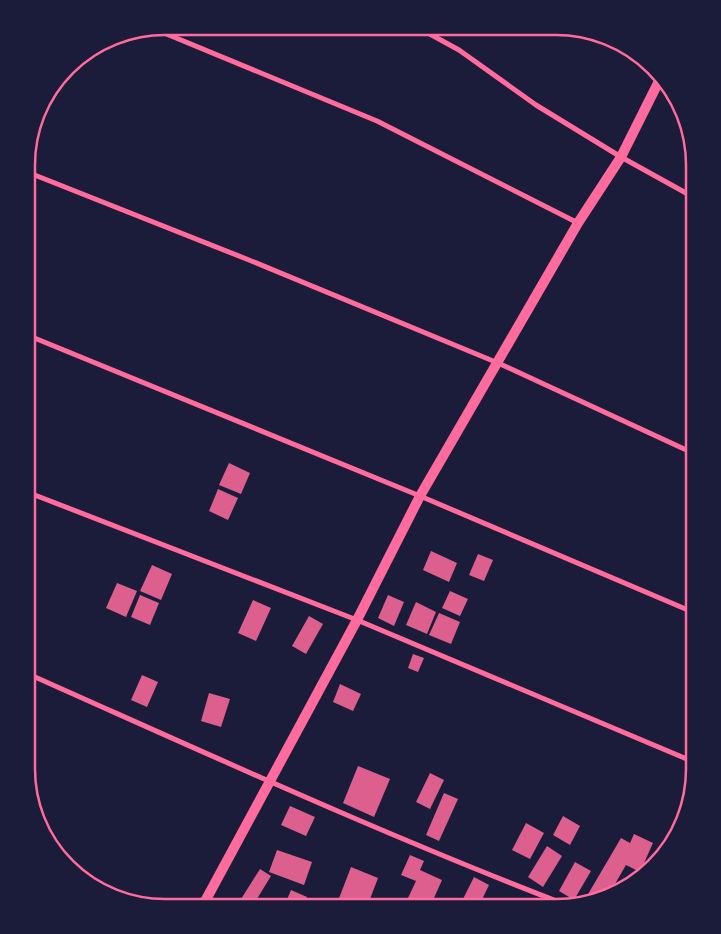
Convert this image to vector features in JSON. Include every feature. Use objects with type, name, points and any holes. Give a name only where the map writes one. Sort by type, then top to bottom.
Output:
[{"type":"main road","points":[[206,899],[357,620],[420,496],[578,223],[621,157],[658,84]]},
{"type":"street","points":[[169,35],[377,121],[578,223]]},
{"type":"street","points":[[431,35],[460,50],[536,105],[621,157],[686,193]]},
{"type":"street","points":[[35,175],[258,264],[498,363],[686,450]]},
{"type":"street","points":[[35,338],[420,496],[686,610]]},
{"type":"street","points":[[35,495],[357,620],[686,759]]},
{"type":"street","points":[[35,677],[268,782],[485,874],[551,899]]},
{"type":"building","points":[[229,463],[250,473],[241,494],[219,485]]},
{"type":"building","points":[[218,489],[238,498],[228,520],[209,511]]},
{"type":"building","points":[[431,551],[457,563],[449,582],[423,570]]},
{"type":"building","points":[[478,554],[493,560],[484,581],[469,575]]},
{"type":"building","points":[[152,565],[172,574],[161,600],[140,591]]},
{"type":"building","points":[[117,583],[137,591],[126,617],[106,608]]},
{"type":"building","points":[[450,591],[468,599],[460,616],[442,608]]},
{"type":"building","points":[[140,595],[159,603],[150,625],[131,617]]},
{"type":"building","points":[[388,595],[404,602],[394,626],[378,618]]},
{"type":"building","points":[[253,600],[271,608],[256,641],[238,633]]},
{"type":"building","points":[[416,602],[436,612],[427,634],[406,625]]},
{"type":"building","points":[[439,613],[460,622],[451,644],[429,635]]},
{"type":"building","points":[[309,616],[323,624],[306,654],[292,646]]},
{"type":"building","points":[[413,654],[424,658],[418,672],[408,668]]},
{"type":"building","points":[[142,675],[158,682],[147,707],[131,700]]},
{"type":"building","points":[[340,684],[361,694],[353,711],[333,702]]},
{"type":"building","points":[[209,693],[230,699],[221,727],[201,721]]},
{"type":"building","points":[[358,766],[390,779],[374,817],[343,803]]},
{"type":"building","points":[[430,773],[444,780],[430,809],[416,802]]},
{"type":"building","points":[[444,793],[458,799],[439,841],[426,835]]},
{"type":"building","points":[[290,806],[315,817],[306,836],[281,825]]},
{"type":"building","points":[[563,816],[580,826],[570,845],[553,835]]},
{"type":"building","points":[[526,823],[544,833],[530,859],[512,850]]},
{"type":"building","points":[[634,834],[653,843],[642,867],[637,871],[626,865],[614,885],[587,895],[621,838],[630,843]]},
{"type":"building","points":[[547,846],[562,856],[543,887],[528,877]]},
{"type":"building","points":[[277,850],[312,862],[304,885],[269,872]]},
{"type":"building","points":[[410,855],[424,861],[420,870],[442,880],[434,899],[410,899],[408,898],[416,881],[401,875]]},
{"type":"building","points":[[575,862],[591,871],[575,898],[571,898],[559,891]]},
{"type":"building","points":[[351,867],[378,878],[370,899],[339,899]]},
{"type":"building","points":[[260,869],[271,876],[257,899],[241,899]]},
{"type":"building","points":[[474,877],[489,885],[482,899],[463,899]]},
{"type":"building","points":[[291,890],[307,897],[306,899],[287,899]]}]
